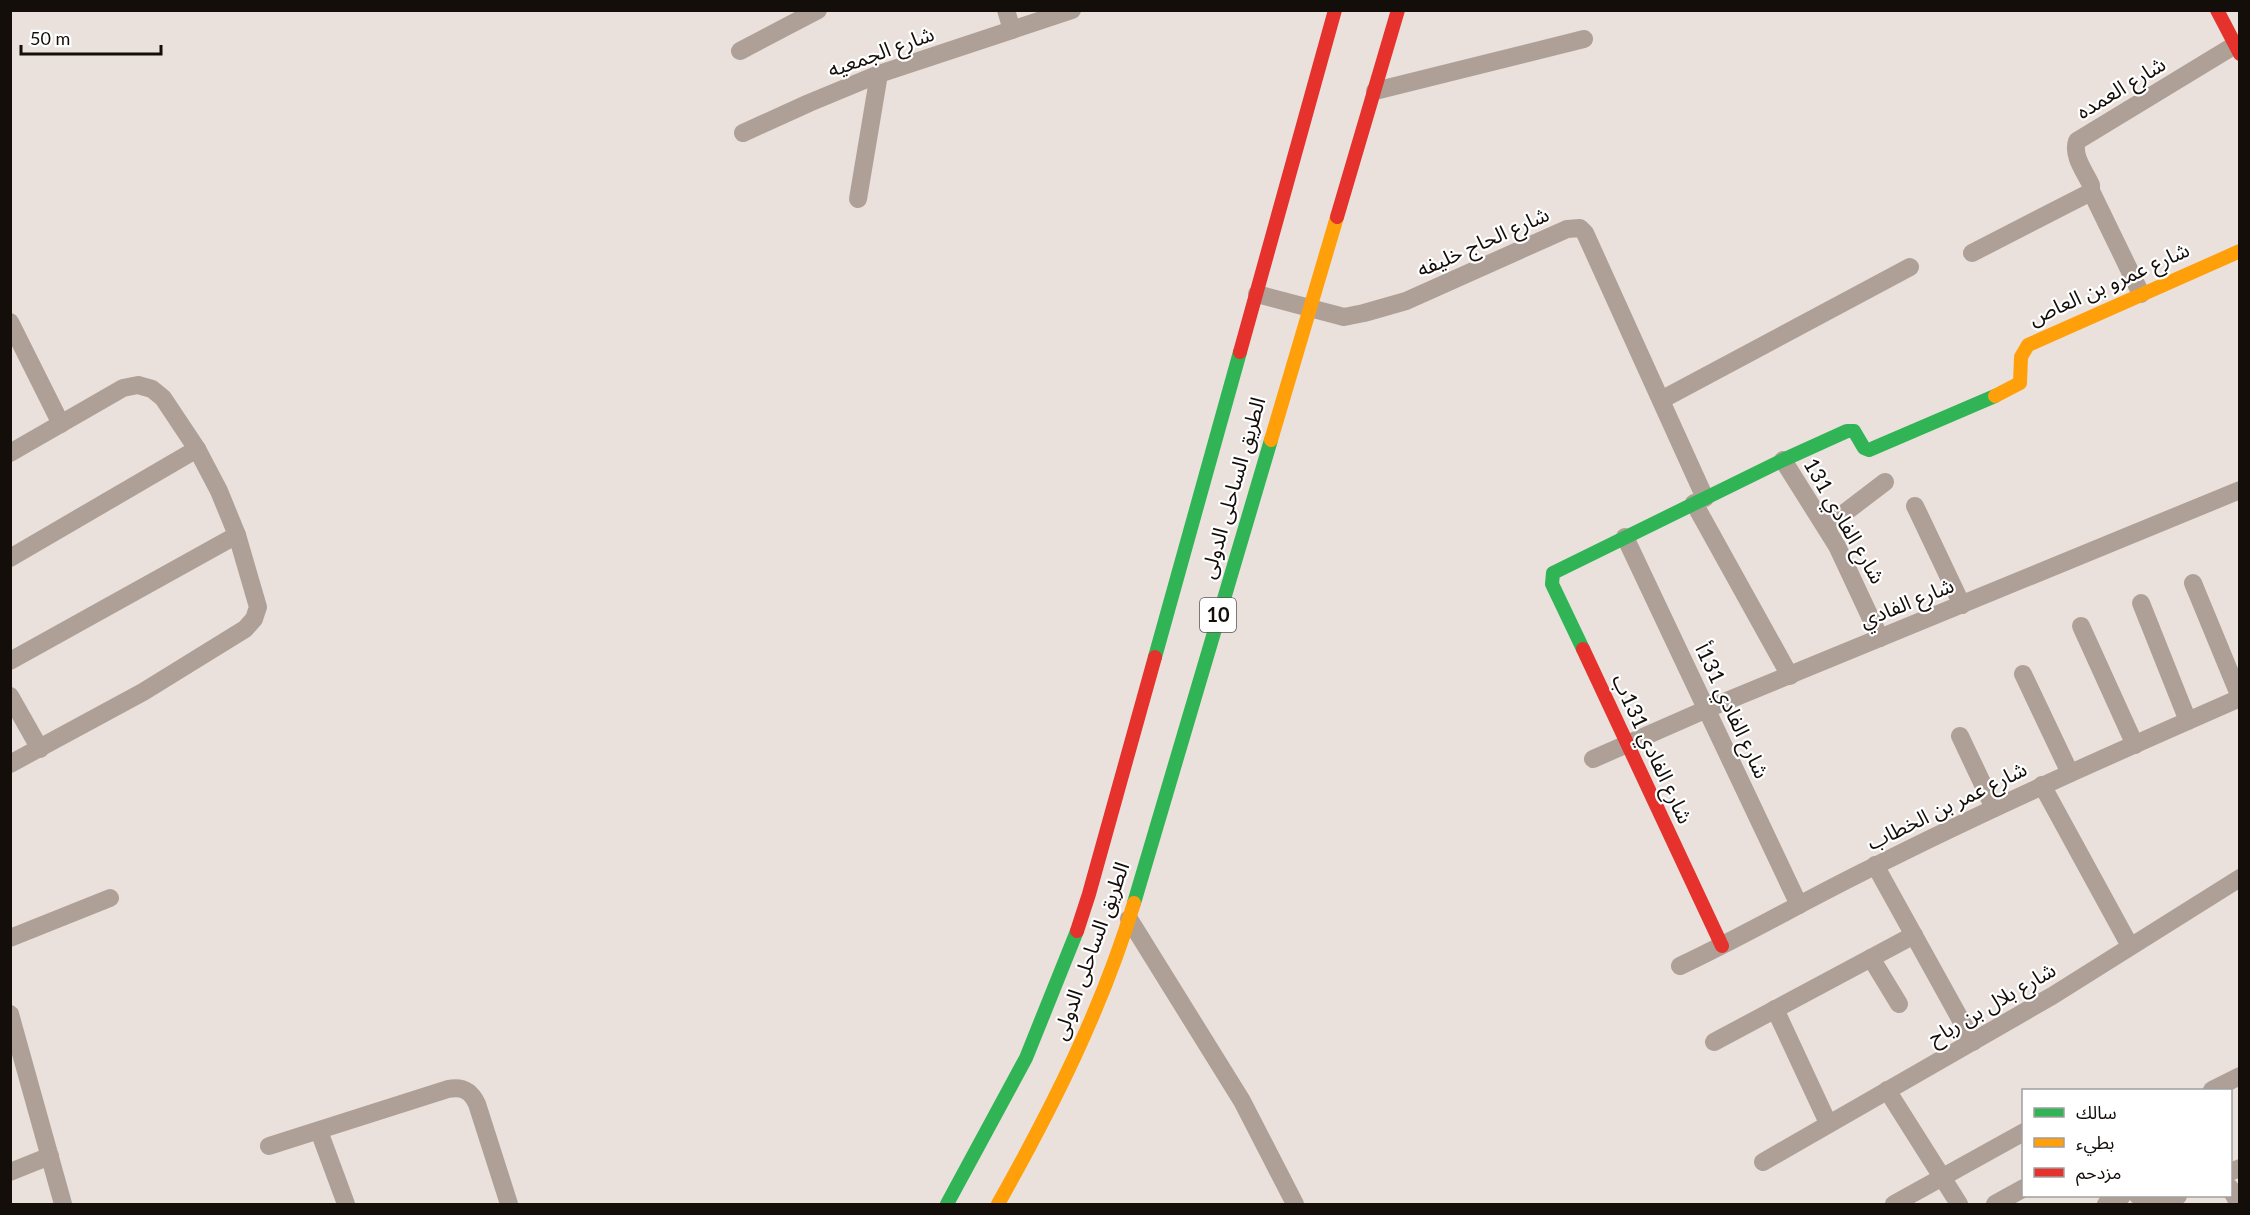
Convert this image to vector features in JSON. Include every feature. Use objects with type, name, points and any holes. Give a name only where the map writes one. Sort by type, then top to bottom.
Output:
[{"type":"main road","name":"الطريق الساحلى الدولى","points":[[947,1204],[1025,1059],[1070,950],[1108,826],[1335,10]]},
{"type":"main road","name":"الطريق الساحلى الدولى","points":[[998,1204],[1064,1079],[1088,1026],[1128,919],[1398,10]]},
{"type":"main road","points":[[2217,10],[2237,49]]},
{"type":"main road","name":"شارع عمرو بن العاص","points":[[1558,570],[1783,460],[1851,430],[1854,431],[1864,448],[1869,450],[2011,389],[2020,382],[2021,357],[2028,345],[2240,251]]},
{"type":"main road","name":"شارع الفادي 131ب","points":[[1558,570],[1552,576],[1552,584],[1626,746],[1722,946]]},
{"type":"street","points":[[740,51],[818,10]]},
{"type":"street","points":[[1006,10],[1012,30]]},
{"type":"street","name":"شارع الجمعيه","points":[[743,133],[879,74],[1072,10]]},
{"type":"street","points":[[1375,91],[1584,39]]},
{"type":"street","name":"شارع العمده","points":[[2091,191],[2091,185],[2076,152],[2077,141],[2237,49]]},
{"type":"street","points":[[858,199],[879,74]]},
{"type":"street","points":[[1972,253],[2091,191],[2141,294]]},
{"type":"street","name":"شارع الحاج خليفه","points":[[1257,294],[1344,317],[1406,301],[1567,229],[1576,227],[1586,233],[1661,400],[1700,501],[1790,676]]},
{"type":"street","points":[[1661,400],[1910,267]]},
{"type":"street","points":[[10,322],[17,352],[61,424]]},
{"type":"street","points":[[10,453],[123,388],[138,385],[152,389],[163,398],[197,449],[219,491],[237,535],[258,607],[254,620],[245,629],[143,692],[40,750],[10,764]]},
{"type":"street","points":[[10,558],[197,449]]},
{"type":"street","name":"شارع الفادي 131","points":[[1783,460],[1826,527],[1852,576],[1880,638]]},
{"type":"street","points":[[1826,527],[1885,482]]},
{"type":"street","name":"شارع الفادي","points":[[1593,759],[1707,709],[2240,490]]},
{"type":"street","points":[[1915,506],[1962,604]]},
{"type":"street","points":[[10,661],[237,535]]},
{"type":"street","name":"شارع الفادي 131أ","points":[[1625,537],[1799,905]]},
{"type":"street","points":[[2193,583],[2240,698]]},
{"type":"street","points":[[2140,603],[2188,721]]},
{"type":"street","points":[[2081,627],[2134,745]]},
{"type":"street","points":[[2023,674],[2070,773]]},
{"type":"street","points":[[10,696],[40,750]]},
{"type":"street","name":"شارع عمر بن الخطاب","points":[[1680,966],[1875,865],[2042,785],[2240,698]]},
{"type":"street","points":[[1960,735],[1994,808]]},
{"type":"street","points":[[2042,785],[2130,946]]},
{"type":"street","points":[[1875,865],[1973,1042]]},
{"type":"street","name":"شارع بلال بن رباح","points":[[1763,1162],[2052,996],[2240,878]]},
{"type":"street","points":[[10,938],[110,898]]},
{"type":"street","points":[[1128,919],[1242,1101],[1295,1204]]},
{"type":"street","points":[[1714,1042],[1914,935]]},
{"type":"street","points":[[1871,958],[1899,1004]]},
{"type":"street","points":[[1775,1009],[1828,1123]]},
{"type":"street","points":[[10,1014],[63,1204]]},
{"type":"street","points":[[2213,1089],[2240,1076]]},
{"type":"street","points":[[269,1146],[448,1089],[466,1090],[477,1104],[510,1204]]},
{"type":"street","points":[[1887,1090],[1959,1204]]},
{"type":"street","points":[[319,1131],[346,1204]]},
{"type":"street","points":[[1893,1204],[2022,1133]]},
{"type":"street","points":[[10,1172],[50,1156]]},
{"type":"street","points":[[1995,1204],[2022,1189]]},
{"type":"street","points":[[2106,1204],[2120,1197]]},
{"type":"street","points":[[2140,1197],[2149,1201],[2163,1202],[2176,1197]]},
{"type":"traffic: fast","points":[[1155,657],[1240,352]]},
{"type":"traffic: fast","points":[[1583,649],[1552,584],[1553,573],[1847,431],[1854,431],[1864,448],[1869,450],[1995,396]]},
{"type":"traffic: fast","points":[[1134,903],[1271,440]]},
{"type":"traffic: fast","points":[[947,1204],[1026,1058],[1077,931]]},
{"type":"traffic: slow","points":[[1271,440],[1337,217]]},
{"type":"traffic: slow","points":[[1995,396],[2020,383],[2021,357],[2028,345],[2240,251]]},
{"type":"traffic: slow","points":[[998,1204],[1038,1131],[1091,1020],[1134,903]]},
{"type":"traffic: jam","points":[[1240,352],[1335,10]]},
{"type":"traffic: jam","points":[[1337,217],[1398,10]]},
{"type":"traffic: jam","points":[[2217,10],[2240,54]]},
{"type":"traffic: jam","points":[[1583,649],[1722,946]]},
{"type":"traffic: jam","points":[[1077,931],[1155,657]]}]
